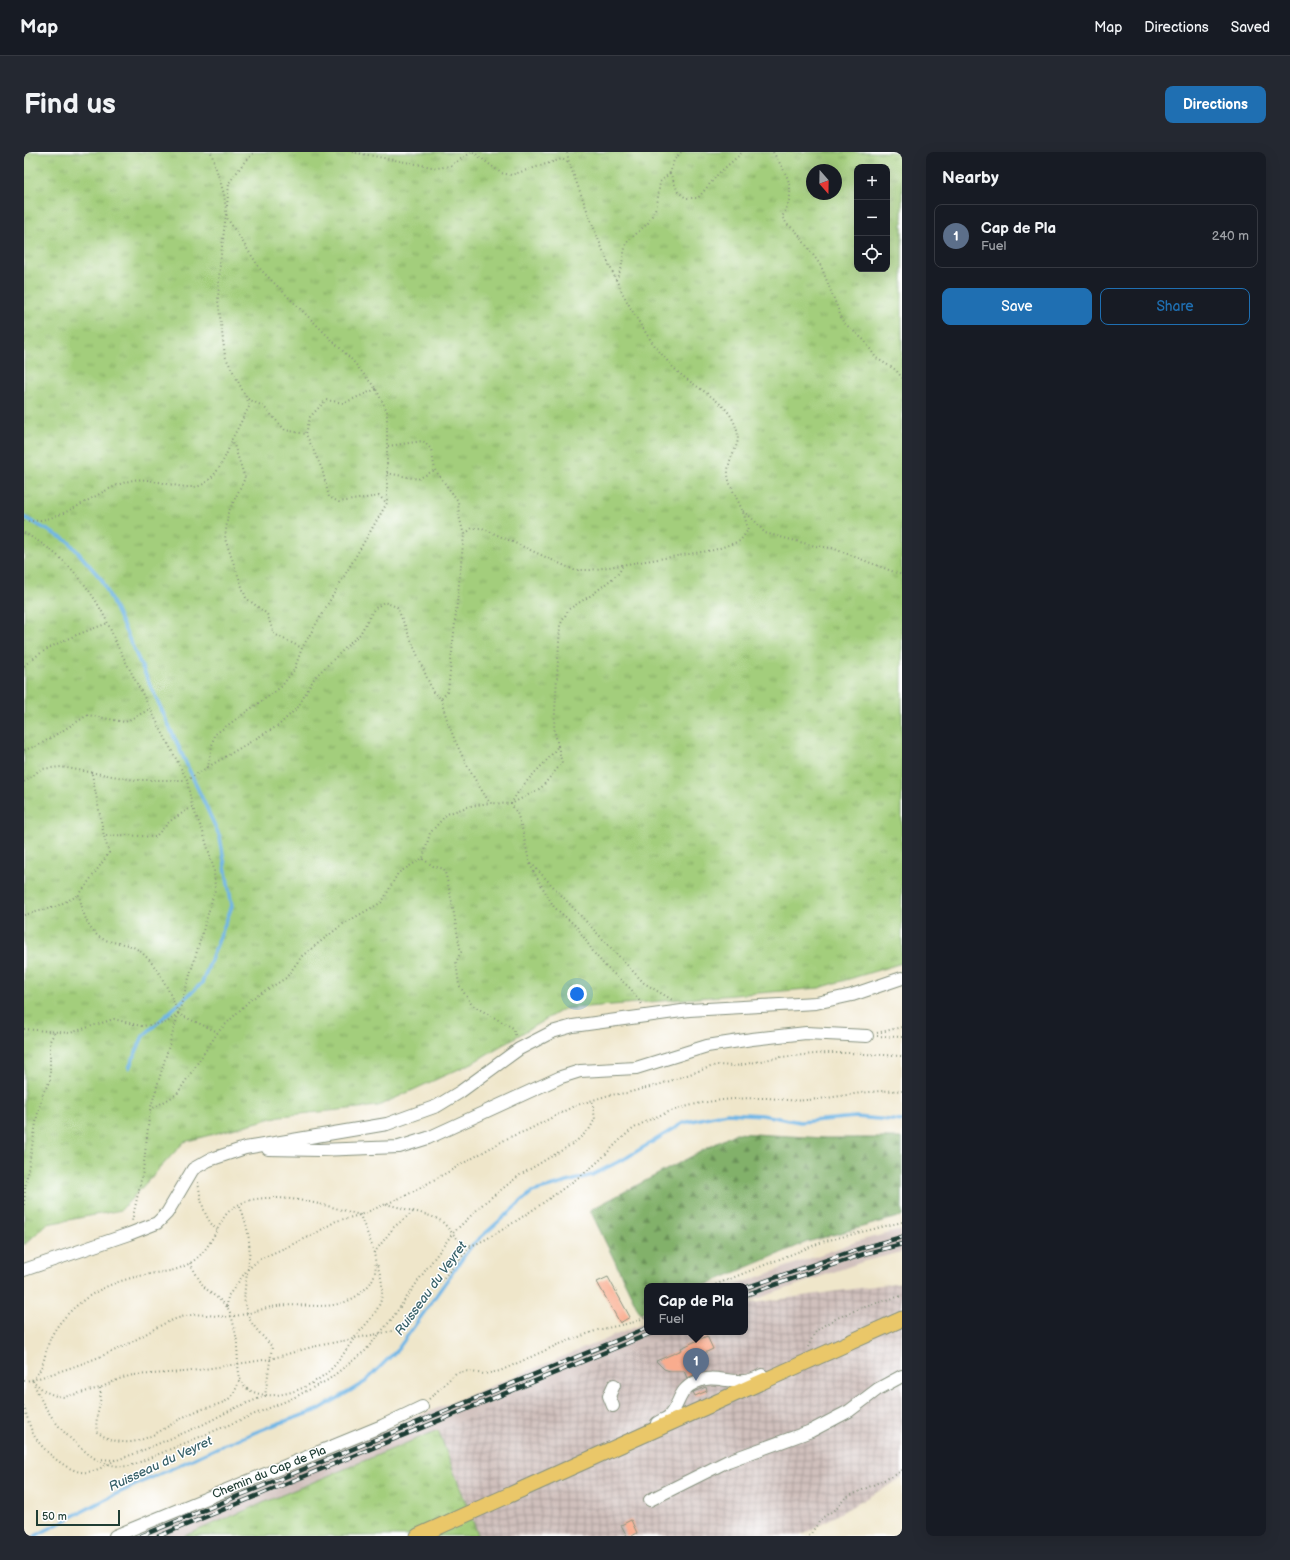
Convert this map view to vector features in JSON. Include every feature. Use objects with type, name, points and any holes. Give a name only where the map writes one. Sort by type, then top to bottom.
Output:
[{"type":"main road","points":[[418,1536],[902,1319]]},
{"type":"main road","points":[[442,1536],[902,1328]]},
{"type":"street","points":[[24,1270],[157,1223],[167,1213],[194,1169],[209,1160],[245,1148],[387,1124],[430,1109],[460,1092],[519,1049],[552,1032],[573,1026],[689,1010],[816,1003],[852,995],[902,978]]},
{"type":"street","points":[[245,1148],[319,1150],[399,1147],[428,1138],[562,1077],[580,1071],[636,1068],[707,1046],[752,1039],[806,1033],[867,1036]]},
{"type":"street","points":[[428,1536],[566,1470],[669,1416],[677,1406],[681,1392],[695,1382],[711,1377],[739,1381],[752,1380],[875,1331]]},
{"type":"street","points":[[650,1500],[728,1461],[811,1431],[849,1411],[878,1389],[902,1376]]},
{"type":"street","points":[[613,1406],[609,1396],[614,1385]]},
{"type":"street","name":"Chemin du Cap de Pla","points":[[115,1536],[382,1426],[422,1407]]},
{"type":"path","points":[[208,767],[214,736],[281,686],[294,670],[302,648],[387,503],[388,446],[387,411],[376,389],[352,360],[261,270],[227,218],[224,194],[211,152]]},
{"type":"path","points":[[24,521],[38,522],[51,518],[94,499],[113,486],[135,480],[194,488],[205,483],[225,460],[232,439],[250,405],[225,356],[218,300],[220,263],[229,183],[244,161],[255,152]]},
{"type":"path","points":[[352,152],[437,168],[450,166],[473,152],[501,173],[512,175],[562,159],[569,162]]},
{"type":"path","points":[[464,535],[472,528],[482,528],[574,570],[590,570],[714,550],[740,541],[748,530],[743,511],[729,482],[728,470],[738,442],[738,431],[731,416],[679,373],[659,352],[630,308],[616,280],[569,162],[567,152]]},
{"type":"path","points":[[616,280],[621,269],[626,243],[649,222],[657,205],[660,182],[670,173],[674,160],[681,152]]},
{"type":"path","points":[[670,173],[678,192],[686,198],[698,198],[720,173],[743,152]]},
{"type":"path","points":[[773,152],[785,171],[791,185],[786,210],[782,217],[788,225],[796,231],[821,266],[843,322],[865,341],[876,358],[896,370],[902,378]]},
{"type":"path","points":[[898,152],[902,154]]},
{"type":"path","points":[[376,389],[344,403],[326,400],[310,417],[306,434],[322,469],[329,497],[339,502],[379,496],[387,503]]},
{"type":"path","points":[[247,398],[263,406],[285,430],[306,434]]},
{"type":"path","points":[[232,439],[245,478],[228,513],[225,540],[246,598],[267,614],[274,634],[302,648]]},
{"type":"path","points":[[388,446],[423,441],[431,449],[435,470],[458,501],[458,516],[464,535],[448,691],[441,699]]},
{"type":"path","points":[[387,473],[418,479],[435,470]]},
{"type":"path","points":[[743,511],[755,520],[765,533],[815,546],[832,548],[902,574]]},
{"type":"path","points":[[24,533],[38,540],[56,554],[74,572],[93,597],[108,623],[115,641],[187,780],[192,806],[203,832],[214,869],[215,890],[150,1110],[143,1171],[129,1234]]},
{"type":"path","points":[[150,1110],[177,1094],[218,1032],[250,1000],[286,978],[302,956],[343,924],[382,902],[398,873],[423,858],[430,833],[447,814],[470,806],[490,803],[511,804],[541,788],[562,763],[554,729],[560,625],[569,609],[593,594],[618,573],[623,565]]},
{"type":"path","points":[[24,782],[41,769],[61,767],[92,774],[100,773],[135,780],[187,780],[279,725],[298,708],[315,677],[360,634],[374,609],[384,602],[397,607],[433,692],[441,699],[447,721],[478,785],[490,803]]},
{"type":"path","points":[[24,666],[35,656],[71,637],[108,623]]},
{"type":"path","points":[[24,750],[39,745],[88,715],[125,722],[150,710]]},
{"type":"path","points":[[511,804],[519,789],[534,772],[548,760],[558,746]]},
{"type":"path","points":[[24,914],[55,907],[79,895],[109,853],[104,836],[92,774]]},
{"type":"path","points":[[511,804],[517,813],[522,828],[529,861],[554,907],[577,927],[594,953],[606,967],[631,989],[649,1015]]},
{"type":"path","points":[[104,836],[126,834],[155,837],[170,821],[192,806]]},
{"type":"path","points":[[423,858],[433,866],[444,869],[449,884],[455,924],[462,952],[456,962],[459,985],[472,1005],[512,1028],[519,1049]]},
{"type":"path","points":[[529,861],[644,983],[689,1010]]},
{"type":"path","points":[[79,895],[87,922],[102,938],[136,948],[155,967],[172,997],[178,1014],[218,1032]]},
{"type":"path","points":[[24,1028],[70,1033],[114,1018],[141,1026],[166,1023],[178,1014]]},
{"type":"path","points":[[867,1036],[902,1027]]},
{"type":"path","points":[[24,1205],[25,1188],[37,1117],[43,1093],[50,1081],[50,1041],[55,1032]]},
{"type":"path","points":[[867,1036],[902,1038]]},
{"type":"path","points":[[227,1307],[228,1296],[247,1270],[267,1255],[311,1236],[336,1221],[360,1215],[407,1195],[510,1137],[574,1106],[592,1099],[661,1084],[716,1065],[736,1066],[780,1057],[847,1052],[902,1056]]},
{"type":"path","points":[[32,1380],[44,1391],[60,1396],[78,1394],[100,1388],[132,1375],[185,1372],[270,1359],[312,1347],[392,1332],[408,1320],[472,1245],[488,1238],[567,1186],[594,1165],[620,1139],[643,1123],[685,1106],[715,1099],[764,1098],[804,1101],[882,1090],[902,1091]]},
{"type":"path","points":[[32,1380],[41,1403],[70,1438],[94,1458],[106,1465],[125,1467],[144,1461],[183,1443],[315,1388],[347,1367],[379,1335],[453,1233],[499,1190],[520,1175],[574,1142],[589,1130],[595,1119],[592,1099]]},
{"type":"path","points":[[194,1169],[207,1218],[218,1230]]},
{"type":"path","points":[[32,1380],[41,1371],[49,1341],[58,1325],[73,1309],[90,1295],[124,1279],[176,1270],[190,1263],[208,1246],[224,1218],[239,1204],[256,1198],[282,1198],[328,1206],[360,1215]]},
{"type":"path","points":[[239,1204],[247,1223],[249,1258],[245,1298],[247,1314],[252,1324],[272,1347],[265,1396]]},
{"type":"path","points":[[385,1204],[440,1221],[464,1243],[472,1245]]},
{"type":"path","points":[[374,1253],[383,1238],[413,1212]]},
{"type":"path","points":[[24,1406],[28,1424],[42,1446],[70,1469],[79,1472],[87,1472],[139,1452],[202,1425],[235,1408],[265,1396],[281,1395],[312,1383],[329,1371],[345,1353],[353,1340],[373,1316],[381,1301],[382,1285],[374,1253],[360,1215]]},
{"type":"path","points":[[720,1283],[825,1241],[902,1222]]},
{"type":"path","points":[[24,1381],[32,1380],[121,1348],[158,1326],[174,1319],[206,1314],[231,1316],[247,1314],[277,1306],[327,1307],[345,1302],[361,1293],[370,1285],[376,1262]]},
{"type":"path","points":[[190,1263],[203,1285],[227,1307],[231,1316],[236,1336],[240,1378],[244,1387],[254,1393],[265,1396]]},
{"type":"path","points":[[802,1359],[815,1332],[846,1315],[879,1301],[902,1296]]},
{"type":"path","points":[[422,1407],[456,1373],[465,1371],[484,1374],[500,1371],[557,1345],[598,1330],[635,1322],[644,1318]]},
{"type":"path","points":[[100,1388],[101,1401],[95,1423],[97,1432],[105,1438],[117,1442],[131,1442],[149,1436],[193,1413],[226,1400],[235,1391],[240,1378]]},
{"type":"path","points":[[94,1458],[117,1460]]},
{"type":"path","points":[[808,1536],[822,1518],[837,1508],[845,1498],[897,1474],[902,1470]]},
{"type":"shaded area","points":[[902,1230],[902,1252],[865,1261],[748,1302],[748,1283],[742,1283],[858,1241]]},
{"type":"shaded area","points":[[902,1282],[902,1478],[800,1536],[475,1536],[478,1534],[438,1430],[668,1335],[748,1335],[748,1304]]},
{"type":"shaded area","points":[[644,1323],[644,1335],[668,1335],[184,1536],[127,1536]]},
{"type":"green space","points":[[24,152],[902,152],[902,963],[819,988],[563,1009],[472,1063],[378,1106],[280,1116],[184,1142],[121,1210],[47,1224],[24,1245]]},
{"type":"green space","points":[[736,1133],[825,1138],[902,1138],[902,1216],[807,1242],[710,1283],[644,1283],[644,1311],[640,1313],[590,1210]]},
{"type":"green space","points":[[438,1430],[478,1535],[184,1536]]},
{"type":"building","points":[[608,1277],[630,1317],[620,1323],[597,1282]]},
{"type":"building","points":[[707,1336],[713,1349],[700,1355],[703,1361],[696,1365],[700,1373],[687,1378],[684,1371],[670,1371],[664,1369],[656,1361],[682,1350],[681,1348]]},
{"type":"building","points":[[706,1387],[707,1391],[695,1396],[693,1392]]},
{"type":"building","points":[[631,1520],[637,1533],[632,1536],[627,1536],[621,1525]]},
{"type":"waterway","points":[[24,517],[69,542],[102,580],[220,837],[232,906],[202,983],[143,1036],[129,1068]]},
{"type":"waterway","name":"Ruisseau du Veyret","points":[[35,1536],[114,1495],[221,1446],[271,1426],[318,1410],[365,1382],[398,1349],[472,1245],[532,1192],[592,1175],[626,1158],[683,1123],[727,1113],[762,1115],[800,1122],[856,1117],[902,1121]]},
{"type":"railway","points":[[748,1287],[862,1248],[902,1237]]},
{"type":"railway","points":[[748,1294],[864,1254],[902,1244]]},
{"type":"railway","points":[[141,1536],[644,1329]]},
{"type":"railway","points":[[159,1536],[647,1335]]},
{"type":"place","name":"Cap de Pla","points":[[696,1381]]}]
